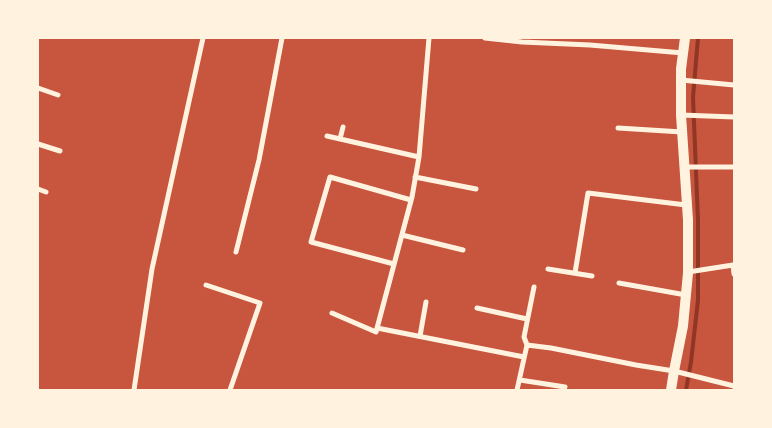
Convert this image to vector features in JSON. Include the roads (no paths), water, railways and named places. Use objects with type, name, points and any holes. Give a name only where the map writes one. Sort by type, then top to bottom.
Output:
[{"type":"main road","points":[[671,390],[683,326],[689,272],[683,132],[683,53],[685,38]]},
{"type":"street","points":[[134,390],[152,269],[203,38]]},
{"type":"street","points":[[236,252],[259,160],[282,38]]},
{"type":"street","points":[[332,313],[376,332],[411,200],[419,157],[429,38]]},
{"type":"street","points":[[485,38],[683,53]]},
{"type":"street","points":[[684,81],[734,84]]},
{"type":"street","points":[[38,88],[58,95]]},
{"type":"street","points":[[683,115],[734,117]]},
{"type":"street","points":[[340,140],[343,127]]},
{"type":"street","points":[[618,128],[683,132]]},
{"type":"street","points":[[327,136],[419,157]]},
{"type":"street","points":[[38,144],[60,151]]},
{"type":"street","points":[[686,167],[734,167]]},
{"type":"street","points":[[394,264],[311,242],[330,177],[411,200]]},
{"type":"street","points":[[415,177],[476,189]]},
{"type":"street","points":[[38,189],[46,192]]},
{"type":"street","points":[[575,273],[588,193],[687,205]]},
{"type":"street","points":[[402,234],[464,250]]},
{"type":"street","points":[[689,272],[734,265],[734,274]]},
{"type":"street","points":[[548,268],[592,276]]},
{"type":"street","points":[[619,283],[686,295]]},
{"type":"street","points":[[206,285],[260,303],[230,390]]},
{"type":"street","points":[[517,390],[527,345],[524,337],[534,287]]},
{"type":"street","points":[[420,336],[426,302]]},
{"type":"street","points":[[477,308],[527,319]]},
{"type":"street","points":[[377,328],[524,357]]},
{"type":"street","points":[[527,345],[674,371],[734,386]]},
{"type":"street","points":[[520,380],[565,387]]},
{"type":"waterway","points":[[686,390],[698,300],[698,221],[693,97],[698,38]]}]
